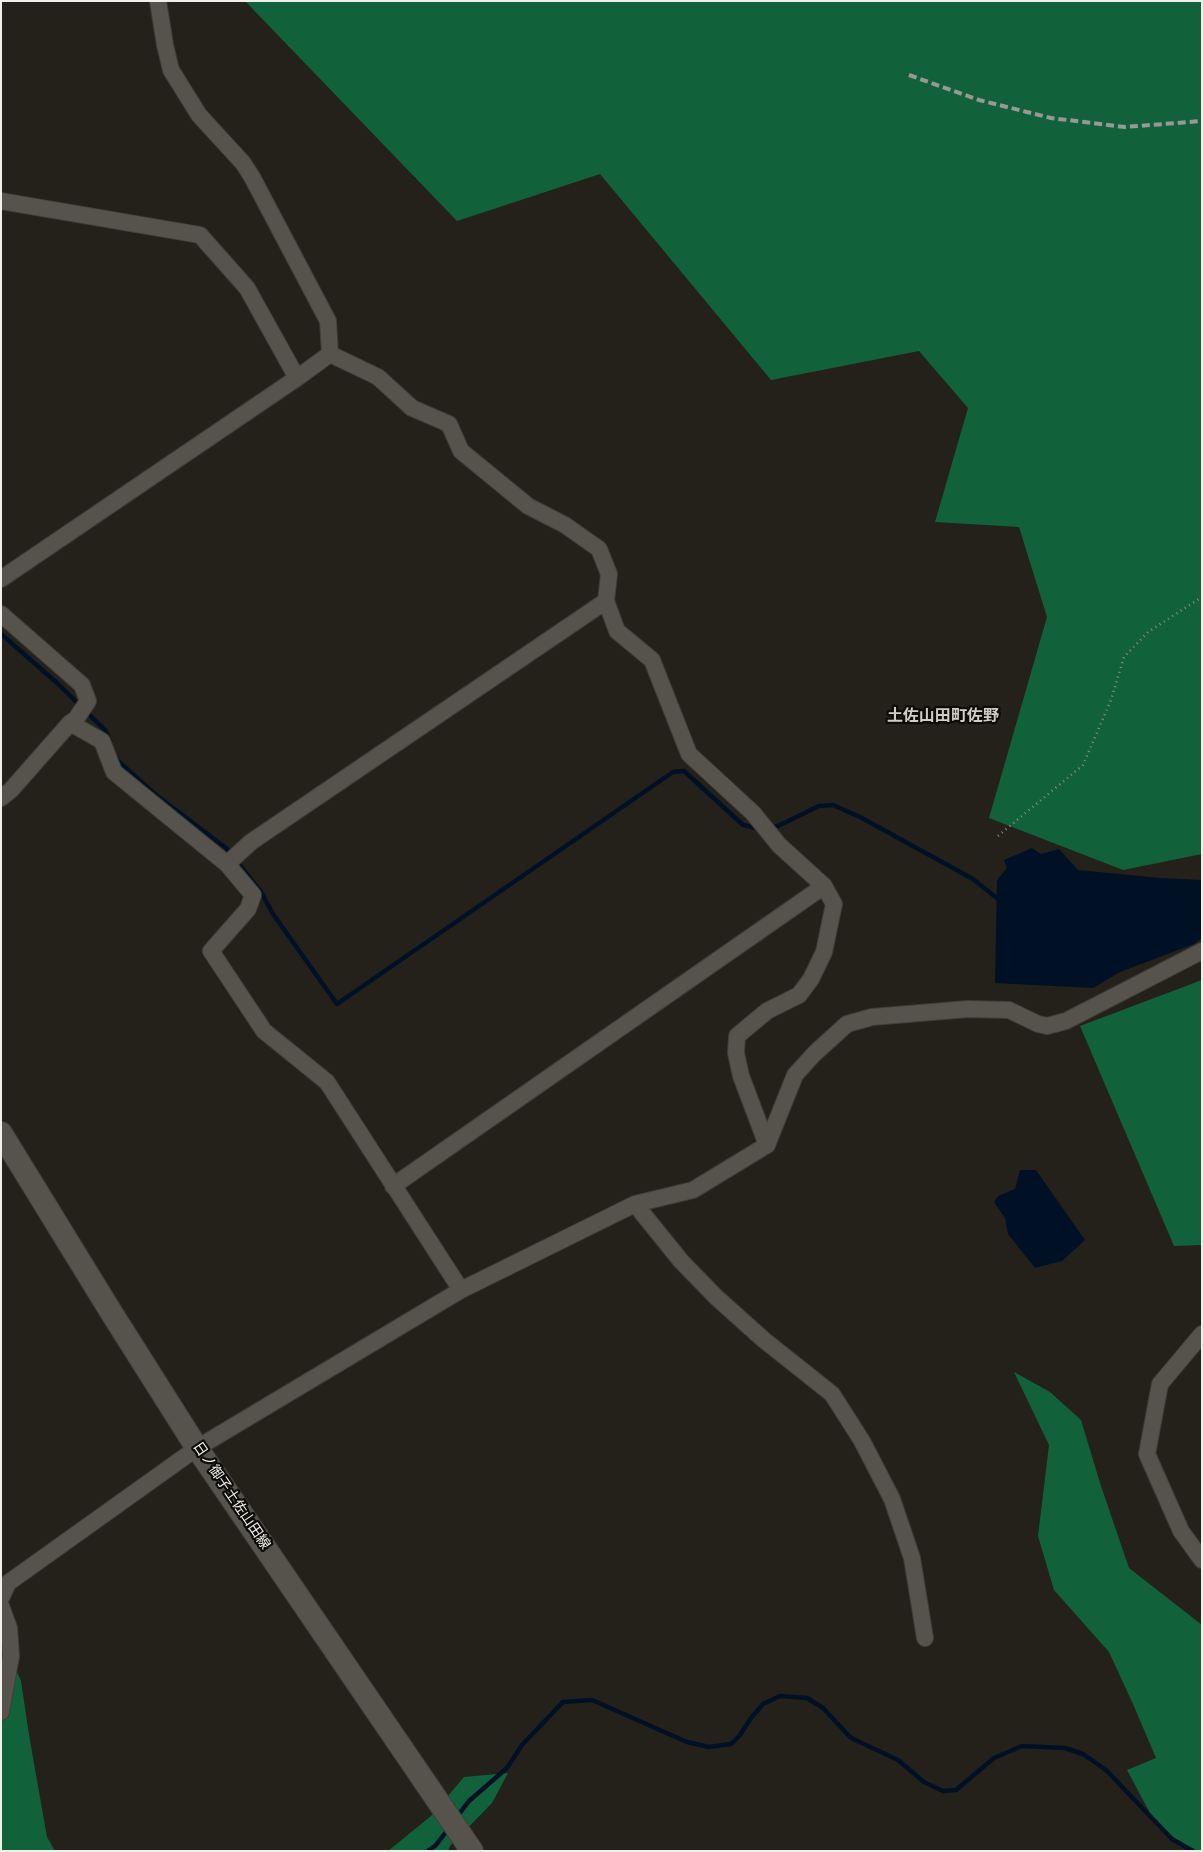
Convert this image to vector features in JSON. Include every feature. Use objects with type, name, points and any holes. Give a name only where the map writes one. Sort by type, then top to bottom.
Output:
[{"type":"main road","name":"日ノ御子土佐山田線","points":[[1,1133],[197,1448],[472,1851]]},
{"type":"street","points":[[158,1],[171,70],[199,115],[242,163],[252,178],[328,320],[330,354]]},
{"type":"street","points":[[1,201],[200,235],[247,288],[297,378]]},
{"type":"street","points":[[1,579],[330,354]]},
{"type":"street","points":[[330,354],[378,377],[412,408],[449,424],[461,451],[528,506],[564,526],[599,549],[609,574],[606,601],[617,631],[652,660],[689,754],[753,813],[779,845],[824,886],[834,904],[824,952],[811,979],[799,995],[767,1011],[736,1036],[736,1053],[741,1076],[767,1145]]},
{"type":"street","points":[[227,864],[251,842],[606,601]]},
{"type":"street","points":[[1,614],[82,685],[88,701],[73,721],[1,798]]},
{"type":"street","points":[[73,721],[102,741],[114,772],[227,864],[253,895],[248,909],[211,950],[264,1031],[327,1082],[460,1290]]},
{"type":"street","points":[[393,1186],[824,886]]},
{"type":"street","points":[[3,1586],[197,1448],[460,1290],[635,1204],[693,1190],[767,1145],[795,1076],[814,1054],[846,1024],[872,1017],[968,1009],[1009,1010],[1038,1024],[1047,1026],[1066,1021],[1202,951]]},
{"type":"street","points":[[635,1204],[681,1261],[716,1297],[764,1340],[832,1394],[862,1441],[892,1500],[912,1558],[925,1638]]},
{"type":"street","points":[[1202,1334],[1160,1384],[1147,1454],[1181,1531],[1202,1560]]},
{"type":"street","points":[[1,1606],[9,1628],[12,1656],[1,1712]]},
{"type":"path","points":[[998,836],[1083,765],[1111,700],[1124,657],[1148,632],[1202,596]]},
{"type":"green space","points":[[245,1],[1202,1],[1202,854],[1123,870],[989,818],[1047,617],[1019,527],[935,522],[968,408],[919,351],[771,380],[600,174],[457,221]]},
{"type":"green space","points":[[1202,980],[1202,1245],[1174,1246],[1080,1026]]},
{"type":"green space","points":[[1014,1372],[1050,1392],[1081,1420],[1129,1568],[1202,1625],[1202,1851],[1194,1851],[1158,1828],[1127,1770],[1156,1758],[1133,1704],[1109,1652],[1054,1590],[1038,1536],[1049,1445]]},
{"type":"green space","points":[[1,1644],[5,1645],[21,1681],[47,1837],[55,1851],[1,1851]]},
{"type":"green space","points":[[508,1773],[492,1803],[450,1846],[448,1851],[388,1851],[431,1816],[464,1777]]},
{"type":"water","points":[[1032,848],[1041,854],[1059,849],[1078,870],[1202,880],[1202,938],[1194,944],[1120,972],[1093,988],[995,983],[997,880],[1007,868],[1004,860]]},
{"type":"water","points":[[1020,1170],[1036,1170],[1085,1240],[1062,1261],[1035,1268],[1008,1234],[1005,1218],[994,1202],[998,1196],[1015,1189]]},
{"type":"waterway","points":[[1,634],[57,683],[105,730],[110,741]]},
{"type":"waterway","points":[[116,757],[118,761],[156,795],[226,848],[261,892],[273,914],[337,1004],[673,772],[684,771],[743,825],[760,829]]},
{"type":"waterway","points":[[770,827],[778,826],[819,806],[833,805],[860,817],[973,879],[998,899],[1002,900]]},
{"type":"waterway","points":[[456,1818],[469,1801],[507,1768],[522,1745],[563,1702],[592,1700],[687,1742],[709,1747],[731,1744],[763,1704],[780,1696],[807,1698],[823,1708],[851,1738],[898,1760],[924,1782],[943,1791],[956,1790],[994,1758],[1022,1746],[1065,1748],[1083,1754],[1106,1770],[1172,1839],[1193,1851]]},
{"type":"waterway","points":[[428,1851],[436,1845],[449,1828]]},
{"type":"railway","points":[[909,75],[979,100],[1051,118],[1125,127],[1202,121]]},
{"type":"district","name":"土佐山田町佐野","points":[[943,717]]}]
